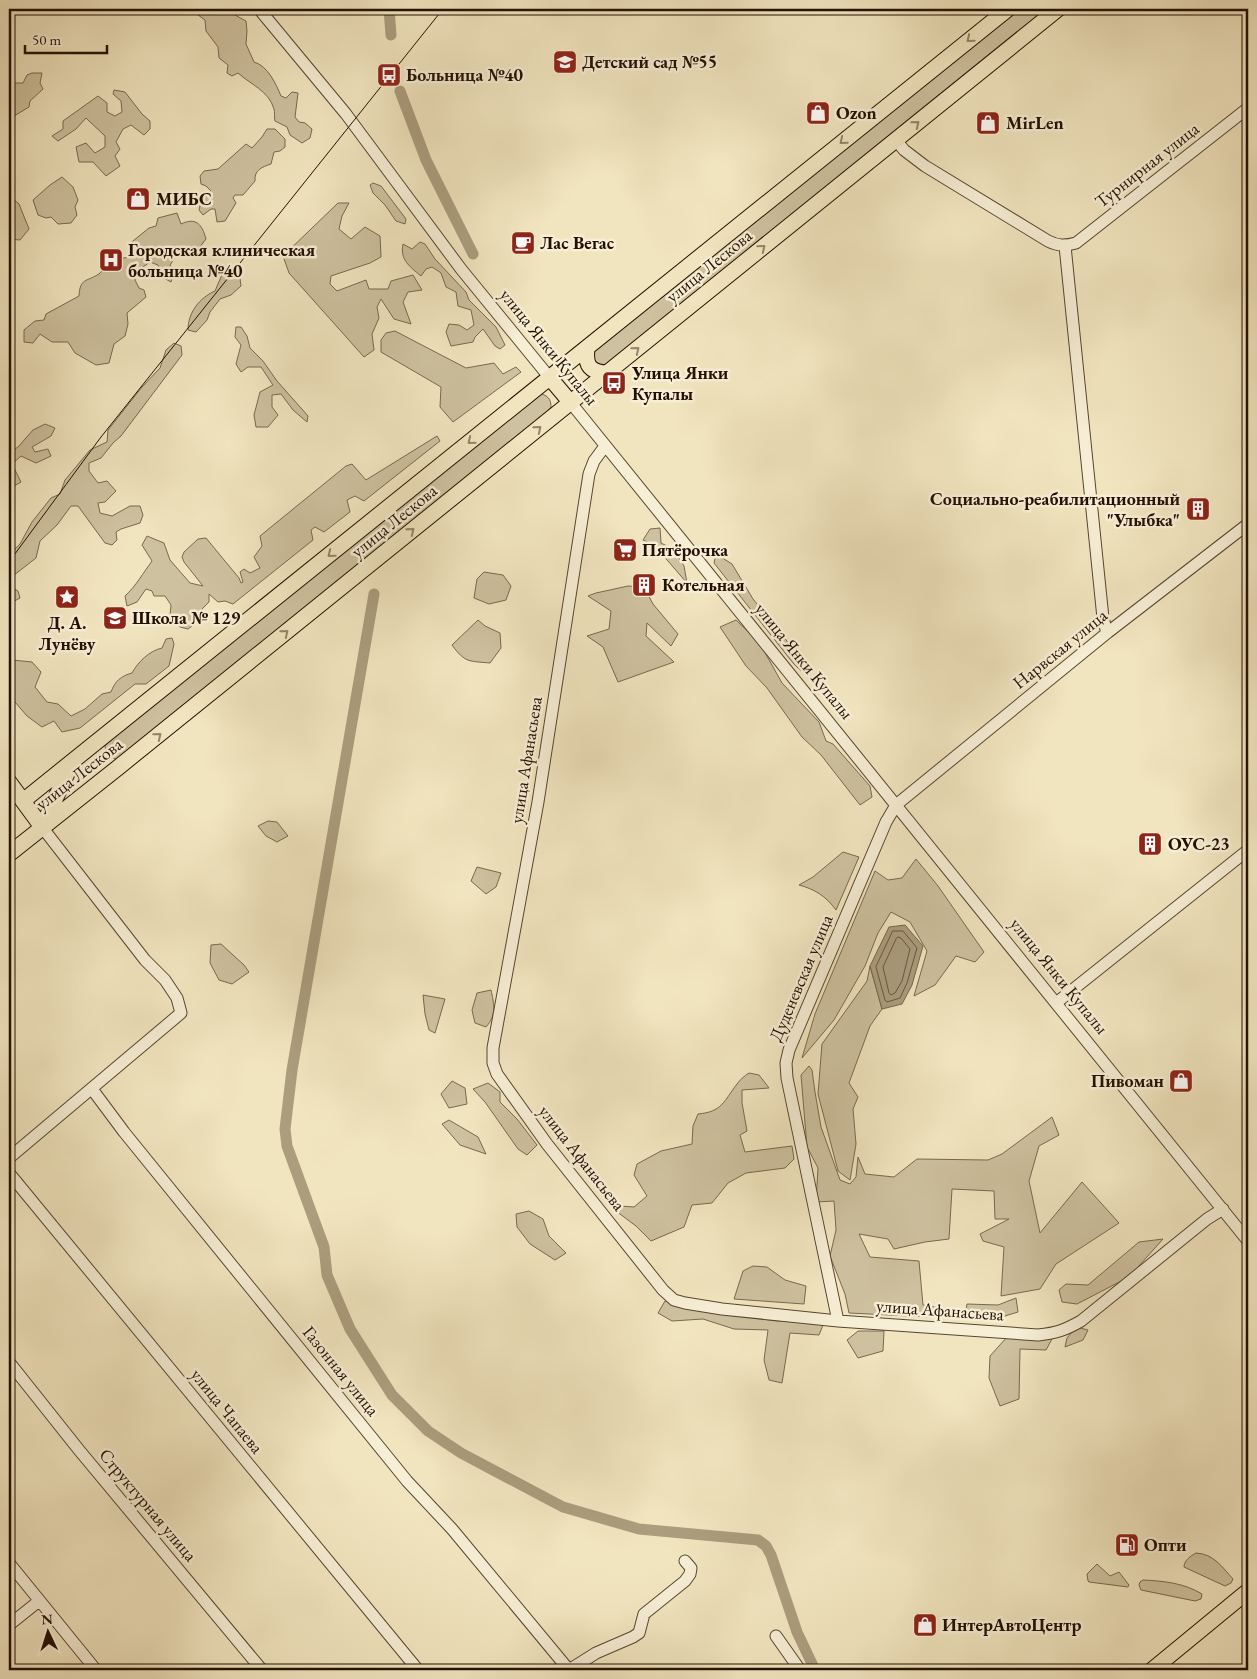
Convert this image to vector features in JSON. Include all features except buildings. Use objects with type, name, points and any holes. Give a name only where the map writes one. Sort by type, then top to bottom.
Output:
[{"type":"main road","name":"улица Лескова","points":[[42,826],[68,771],[587,348],[1008,9]]},
{"type":"main road","name":"улица Лескова","points":[[42,826],[1058,9]]},
{"type":"main road","points":[[587,348],[586,361],[589,366],[594,371],[607,373]]},
{"type":"main road","name":"улица Янки Купалы","points":[[550,378],[570,403]]},
{"type":"main road","points":[[68,771],[65,786],[70,792],[77,794],[90,789]]},
{"type":"main road","points":[[23,801],[68,771]]},
{"type":"main road","points":[[9,782],[42,826],[9,854]]},
{"type":"main road","points":[[1152,1670],[1248,1591]]},
{"type":"street","name":"улица Янки Купалы","points":[[259,9],[346,114],[461,268],[550,378]]},
{"type":"street","name":"Турнирная улица","points":[[1065,246],[1076,243],[1248,108]]},
{"type":"street","points":[[896,140],[904,150],[925,166],[1048,241],[1055,245],[1065,246],[1102,613],[1108,633]]},
{"type":"street","name":"улица Янки Купалы","points":[[570,403],[1248,1241]]},
{"type":"street","name":"улица Афанасьева","points":[[606,446],[594,462],[589,474],[538,802],[493,1048],[493,1062],[496,1074],[547,1144],[663,1290],[674,1300],[722,1309],[838,1321],[1038,1335],[1055,1334],[1081,1321],[1207,1219],[1223,1210]]},
{"type":"street","name":"Нарвская улица","points":[[896,805],[1108,633],[1248,524]]},
{"type":"street","name":"Дуденевская улица","points":[[838,1321],[786,1063],[796,1032],[886,822],[896,805]]},
{"type":"street","points":[[9,1158],[181,1013],[178,998],[166,980],[144,960],[42,826]]},
{"type":"street","points":[[1056,1003],[1248,850]]},
{"type":"street","name":"Газонная улица","points":[[92,1089],[124,1132],[407,1481],[452,1529],[569,1670],[596,1653],[639,1633],[644,1614],[685,1581],[690,1574],[691,1568],[685,1561]]},
{"type":"street","name":"улица Чапаева","points":[[9,1173],[418,1670]]},
{"type":"street","name":"Структурная улица","points":[[9,1362],[79,1450],[262,1670]]},
{"type":"street","points":[[9,1563],[96,1670]]},
{"type":"street","points":[[9,1625],[39,1600]]},
{"type":"street","points":[[776,1636],[800,1670]]},
{"type":"shaded area","points":[[197,9],[224,9],[246,21],[246,44],[254,62],[267,71],[281,96],[286,98],[292,92],[298,93],[295,117],[299,122],[305,123],[312,129],[310,138],[302,143],[290,135],[287,127],[275,121],[272,103],[264,93],[238,73],[232,76],[227,73],[228,65],[219,58],[218,47],[206,31],[205,20],[198,15]]},
{"type":"shaded area","points":[[1019,9],[1051,9],[605,367],[593,365],[593,353]]},
{"type":"shaded area","points":[[42,73],[40,83],[43,89],[30,101],[29,107],[9,119],[9,85],[11,83],[23,83],[27,75]]},
{"type":"shaded area","points":[[114,90],[125,92],[150,121],[150,129],[144,135],[131,125],[123,129],[116,142],[120,149],[115,156],[120,166],[106,176],[93,162],[79,162],[76,147],[86,143],[95,153],[105,147],[105,136],[86,118],[76,129],[58,141],[52,136],[63,129],[63,121],[98,96],[107,103],[107,112],[115,116],[122,112],[121,101],[113,94]]},
{"type":"shaded area","points":[[267,129],[275,129],[285,139],[285,147],[280,151],[274,152],[271,164],[257,172],[255,181],[243,195],[235,195],[233,198],[236,203],[225,221],[217,222],[215,209],[211,209],[203,215],[199,210],[201,201],[211,191],[201,184],[200,176],[204,171],[218,169],[246,144],[252,148]]},
{"type":"shaded area","points":[[62,177],[73,187],[78,200],[75,207],[77,215],[71,223],[58,224],[51,217],[46,218],[38,215],[33,200]]},
{"type":"shaded area","points":[[373,183],[381,186],[406,219],[405,224],[396,221],[385,205],[373,193],[370,185]]},
{"type":"shaded area","points":[[9,195],[19,204],[29,229],[20,240],[9,239]]},
{"type":"shaded area","points":[[338,203],[349,203],[342,216],[339,229],[351,239],[365,227],[380,236],[381,257],[370,263],[331,276],[330,284],[337,291],[366,280],[369,289],[388,289],[391,281],[413,275],[422,290],[408,292],[403,302],[411,324],[394,319],[381,299],[377,307],[379,318],[372,334],[374,350],[364,357],[289,273],[283,256]]},
{"type":"shaded area","points":[[177,213],[181,224],[191,221],[198,223],[203,229],[206,239],[196,252],[184,252],[175,248],[171,252],[174,259],[170,265],[174,273],[171,282],[162,277],[158,265],[150,262],[137,271],[135,280],[139,288],[144,290],[146,297],[127,313],[128,324],[125,336],[114,344],[109,363],[96,365],[75,353],[68,342],[52,342],[40,334],[33,343],[24,342],[24,330],[35,321],[44,320],[46,314],[79,296],[82,283],[99,274],[111,263],[119,259],[131,257],[128,245],[149,228],[156,226],[158,218]]},
{"type":"shaded area","points":[[420,242],[425,244],[435,259],[466,292],[469,300],[496,327],[505,345],[500,349],[495,346],[483,329],[473,342],[451,346],[446,332],[449,324],[459,325],[467,330],[474,325],[471,310],[458,306],[456,292],[446,287],[441,273],[432,267],[426,269],[421,276],[406,262],[402,250],[403,244],[412,249]]},
{"type":"shaded area","points":[[233,268],[239,271],[241,286],[231,295],[220,299],[210,312],[207,320],[196,332],[188,330],[192,312],[199,302],[215,291],[224,270]]},
{"type":"shaded area","points":[[236,327],[241,327],[247,336],[250,348],[308,416],[307,422],[293,410],[281,394],[272,395],[272,407],[278,415],[268,427],[256,427],[254,415],[260,392],[273,385],[261,367],[248,367],[241,372],[236,364],[241,345],[235,337]]},
{"type":"shaded area","points":[[395,331],[466,368],[494,363],[503,374],[516,367],[521,372],[453,422],[440,407],[441,387],[381,352],[381,340],[386,333]]},
{"type":"shaded area","points":[[174,343],[181,346],[182,355],[121,436],[101,458],[89,463],[89,471],[98,483],[107,481],[116,491],[105,502],[98,503],[100,513],[112,516],[130,506],[140,506],[143,515],[140,523],[116,532],[117,540],[112,545],[105,543],[78,506],[71,506],[57,525],[40,541],[36,558],[9,579],[9,555],[20,544],[32,522],[51,498],[60,494],[65,480],[90,450],[107,442],[108,430],[142,387],[160,368],[166,350]]},
{"type":"shaded area","points":[[538,393],[549,399],[551,407],[547,412],[118,759],[115,759],[108,753],[105,745]]},
{"type":"shaded area","points":[[45,424],[55,428],[51,436],[32,447],[35,452],[48,449],[51,456],[36,463],[21,456],[12,464],[21,482],[9,489],[9,453],[18,447],[33,430]]},
{"type":"shaded area","points":[[437,436],[440,441],[364,501],[355,496],[347,500],[350,512],[324,532],[315,527],[311,530],[313,540],[233,604],[225,601],[218,602],[209,594],[209,602],[202,609],[205,616],[188,629],[180,627],[170,616],[171,605],[165,596],[154,596],[152,591],[146,589],[137,602],[127,606],[125,596],[152,561],[142,545],[147,536],[164,543],[170,560],[190,583],[203,586],[182,557],[184,552],[198,539],[206,538],[241,583],[243,582],[240,572],[244,569],[250,573],[260,568],[254,557],[262,546],[260,536],[346,466],[352,464],[366,480]]},
{"type":"shaded area","points":[[660,528],[661,543],[673,549],[684,566],[687,583],[654,545],[643,540],[650,529]]},
{"type":"shaded area","points":[[716,554],[732,564],[753,599],[803,661],[801,671],[714,563]]},
{"type":"shaded area","points":[[484,572],[503,575],[511,586],[506,600],[489,604],[474,598],[477,579]]},
{"type":"shaded area","points":[[9,584],[18,591],[20,598],[9,604]]},
{"type":"shaded area","points":[[628,586],[644,587],[653,604],[678,634],[671,646],[647,623],[646,636],[674,662],[618,682],[603,647],[587,636],[609,629],[611,611],[588,596]]},
{"type":"shaded area","points":[[478,620],[485,626],[500,633],[501,648],[490,663],[468,660],[460,655],[452,645]]},
{"type":"shaded area","points":[[736,620],[759,642],[782,683],[819,722],[826,741],[833,744],[870,786],[872,797],[860,805],[821,755],[802,737],[767,688],[746,666],[720,627]]},
{"type":"shaded area","points":[[172,638],[174,644],[169,666],[146,684],[135,684],[80,728],[62,732],[54,721],[42,727],[27,716],[9,695],[9,654],[12,660],[32,662],[41,672],[35,687],[47,702],[58,704],[71,716],[85,709],[102,694],[111,692],[119,679],[132,673],[144,658],[162,648],[166,639]]},
{"type":"shaded area","points":[[268,821],[277,822],[288,836],[277,842],[266,836],[258,826]]},
{"type":"shaded area","points":[[843,852],[859,857],[836,910],[819,894],[799,885],[813,877]]},
{"type":"shaded area","points":[[916,859],[938,886],[984,952],[975,962],[956,956],[935,985],[914,996],[927,951],[910,922],[891,912],[878,933],[865,966],[834,1020],[802,1058],[815,1014],[875,871],[888,880],[902,878]]},
{"type":"shaded area","points":[[477,867],[501,873],[496,887],[486,894],[471,881]]},
{"type":"shaded area","points":[[221,944],[249,972],[232,984],[219,980],[210,963],[211,945]]},
{"type":"shaded area","points":[[870,966],[882,1009],[870,1026],[849,1083],[858,1097],[853,1109],[856,1144],[850,1180],[838,1171],[818,1094],[822,1044],[867,981]]},
{"type":"shaded area","points":[[491,990],[494,1005],[493,1014],[486,1027],[475,1023],[472,1010],[477,993]]},
{"type":"shaded area","points":[[423,995],[445,999],[435,1033],[429,1030]]},
{"type":"shaded area","points":[[809,1066],[812,1070],[821,1127],[840,1180],[850,1184],[856,1177],[858,1157],[865,1174],[894,1177],[917,1159],[988,1160],[1002,1154],[1052,1117],[1059,1135],[1039,1146],[1029,1181],[1040,1233],[1082,1182],[1119,1223],[1056,1264],[1040,1289],[1001,1296],[1004,1247],[983,1241],[980,1234],[1009,1219],[995,1219],[994,1191],[952,1189],[949,1239],[894,1249],[888,1239],[859,1234],[870,1257],[919,1261],[923,1305],[950,1310],[930,1317],[849,1313],[845,1294],[830,1256],[836,1230],[834,1201],[816,1202],[818,1168],[807,1147],[801,1075]]},
{"type":"shaded area","points":[[749,1073],[759,1075],[769,1088],[742,1090],[742,1103],[747,1131],[740,1135],[745,1152],[792,1146],[794,1159],[785,1168],[746,1173],[728,1183],[712,1203],[692,1205],[684,1227],[651,1241],[636,1226],[612,1208],[619,1206],[634,1207],[647,1196],[634,1175],[637,1164],[661,1151],[692,1144],[693,1126],[698,1114],[712,1111],[722,1105],[739,1081]]},
{"type":"shaded area","points":[[452,1081],[465,1088],[467,1104],[449,1108],[441,1094]]},
{"type":"shaded area","points":[[488,1083],[500,1092],[500,1102],[517,1119],[537,1145],[527,1155],[518,1149],[485,1102],[473,1089]]},
{"type":"shaded area","points":[[449,1120],[478,1137],[486,1154],[460,1145],[442,1124]]},
{"type":"shaded area","points":[[529,1211],[543,1219],[549,1236],[566,1253],[555,1260],[530,1244],[517,1227],[516,1214]]},
{"type":"shaded area","points":[[1163,1239],[1129,1277],[1077,1304],[1062,1302],[1059,1290],[1066,1284],[1088,1285],[1139,1242]]},
{"type":"shaded area","points":[[753,1266],[767,1267],[785,1280],[806,1286],[804,1304],[734,1299],[743,1271]]},
{"type":"shaded area","points":[[1016,1298],[1018,1312],[992,1320],[966,1310],[967,1304],[998,1305]]},
{"type":"shaded area","points":[[665,1301],[739,1316],[777,1321],[797,1320],[823,1325],[819,1335],[790,1333],[782,1383],[769,1380],[764,1360],[768,1330],[734,1329],[703,1319],[672,1321],[658,1313]]},
{"type":"shaded area","points":[[1076,1327],[1088,1330],[1083,1340],[1065,1347],[1067,1338]]},
{"type":"shaded area","points":[[858,1331],[884,1331],[883,1351],[858,1358],[847,1340]]},
{"type":"shaded area","points":[[1007,1337],[1052,1339],[1046,1350],[1020,1349],[1019,1399],[1000,1406],[989,1378],[990,1356]]},
{"type":"shaded area","points":[[1196,1553],[1208,1556],[1217,1562],[1233,1579],[1231,1583],[1225,1586],[1184,1567],[1186,1560]]},
{"type":"shaded area","points":[[1097,1564],[1110,1576],[1119,1572],[1129,1585],[1128,1587],[1089,1582],[1087,1574]]},
{"type":"shaded area","points":[[1143,1580],[1166,1582],[1188,1587],[1202,1594],[1201,1599],[1195,1601],[1141,1590],[1139,1585]]},
{"type":"water","points":[[905,925],[923,946],[912,985],[902,1004],[882,1009],[870,966],[889,927]]},
{"type":"waterway","points":[[389,9],[391,35]]},
{"type":"waterway","points":[[400,91],[426,160],[473,254]]},
{"type":"waterway","points":[[374,594],[292,1070],[285,1129],[287,1146],[324,1247],[327,1275],[350,1329],[392,1395],[428,1431],[461,1453],[563,1507],[639,1529],[758,1540],[766,1546],[771,1555],[797,1632],[815,1670]]},
{"type":"tram line","points":[[9,562],[101,437],[443,9]]},
{"type":"place","name":"Детский сад №55","points":[[565,62]]},
{"type":"place","name":"Больница №40","points":[[389,75]]},
{"type":"place","name":"Ozon","points":[[818,113]]},
{"type":"place","name":"MirLen","points":[[988,123]]},
{"type":"place","name":"МИБС","points":[[138,199]]},
{"type":"place","name":"Лас Вегас","points":[[523,243]]},
{"type":"place","name":"Городская клиническая больница №40","points":[[111,260]]},
{"type":"place","name":"Улица Янки Купалы","points":[[614,383]]},
{"type":"place","name":"Социально-реабилитационный \"Улыбка\"","points":[[1198,509]]},
{"type":"place","name":"Пятёрочка","points":[[625,550]]},
{"type":"place","name":"Котельная","points":[[644,585]]},
{"type":"place","name":"Д. А. Лунёву","points":[[67,597]]},
{"type":"place","name":"Школа № 129","points":[[115,618]]},
{"type":"place","name":"ОУС-23","points":[[1150,844]]},
{"type":"place","name":"Пивоман","points":[[1181,1081]]},
{"type":"place","name":"Опти","points":[[1127,1545]]},
{"type":"place","name":"ИнтерАвтоЦентр","points":[[925,1625]]}]
